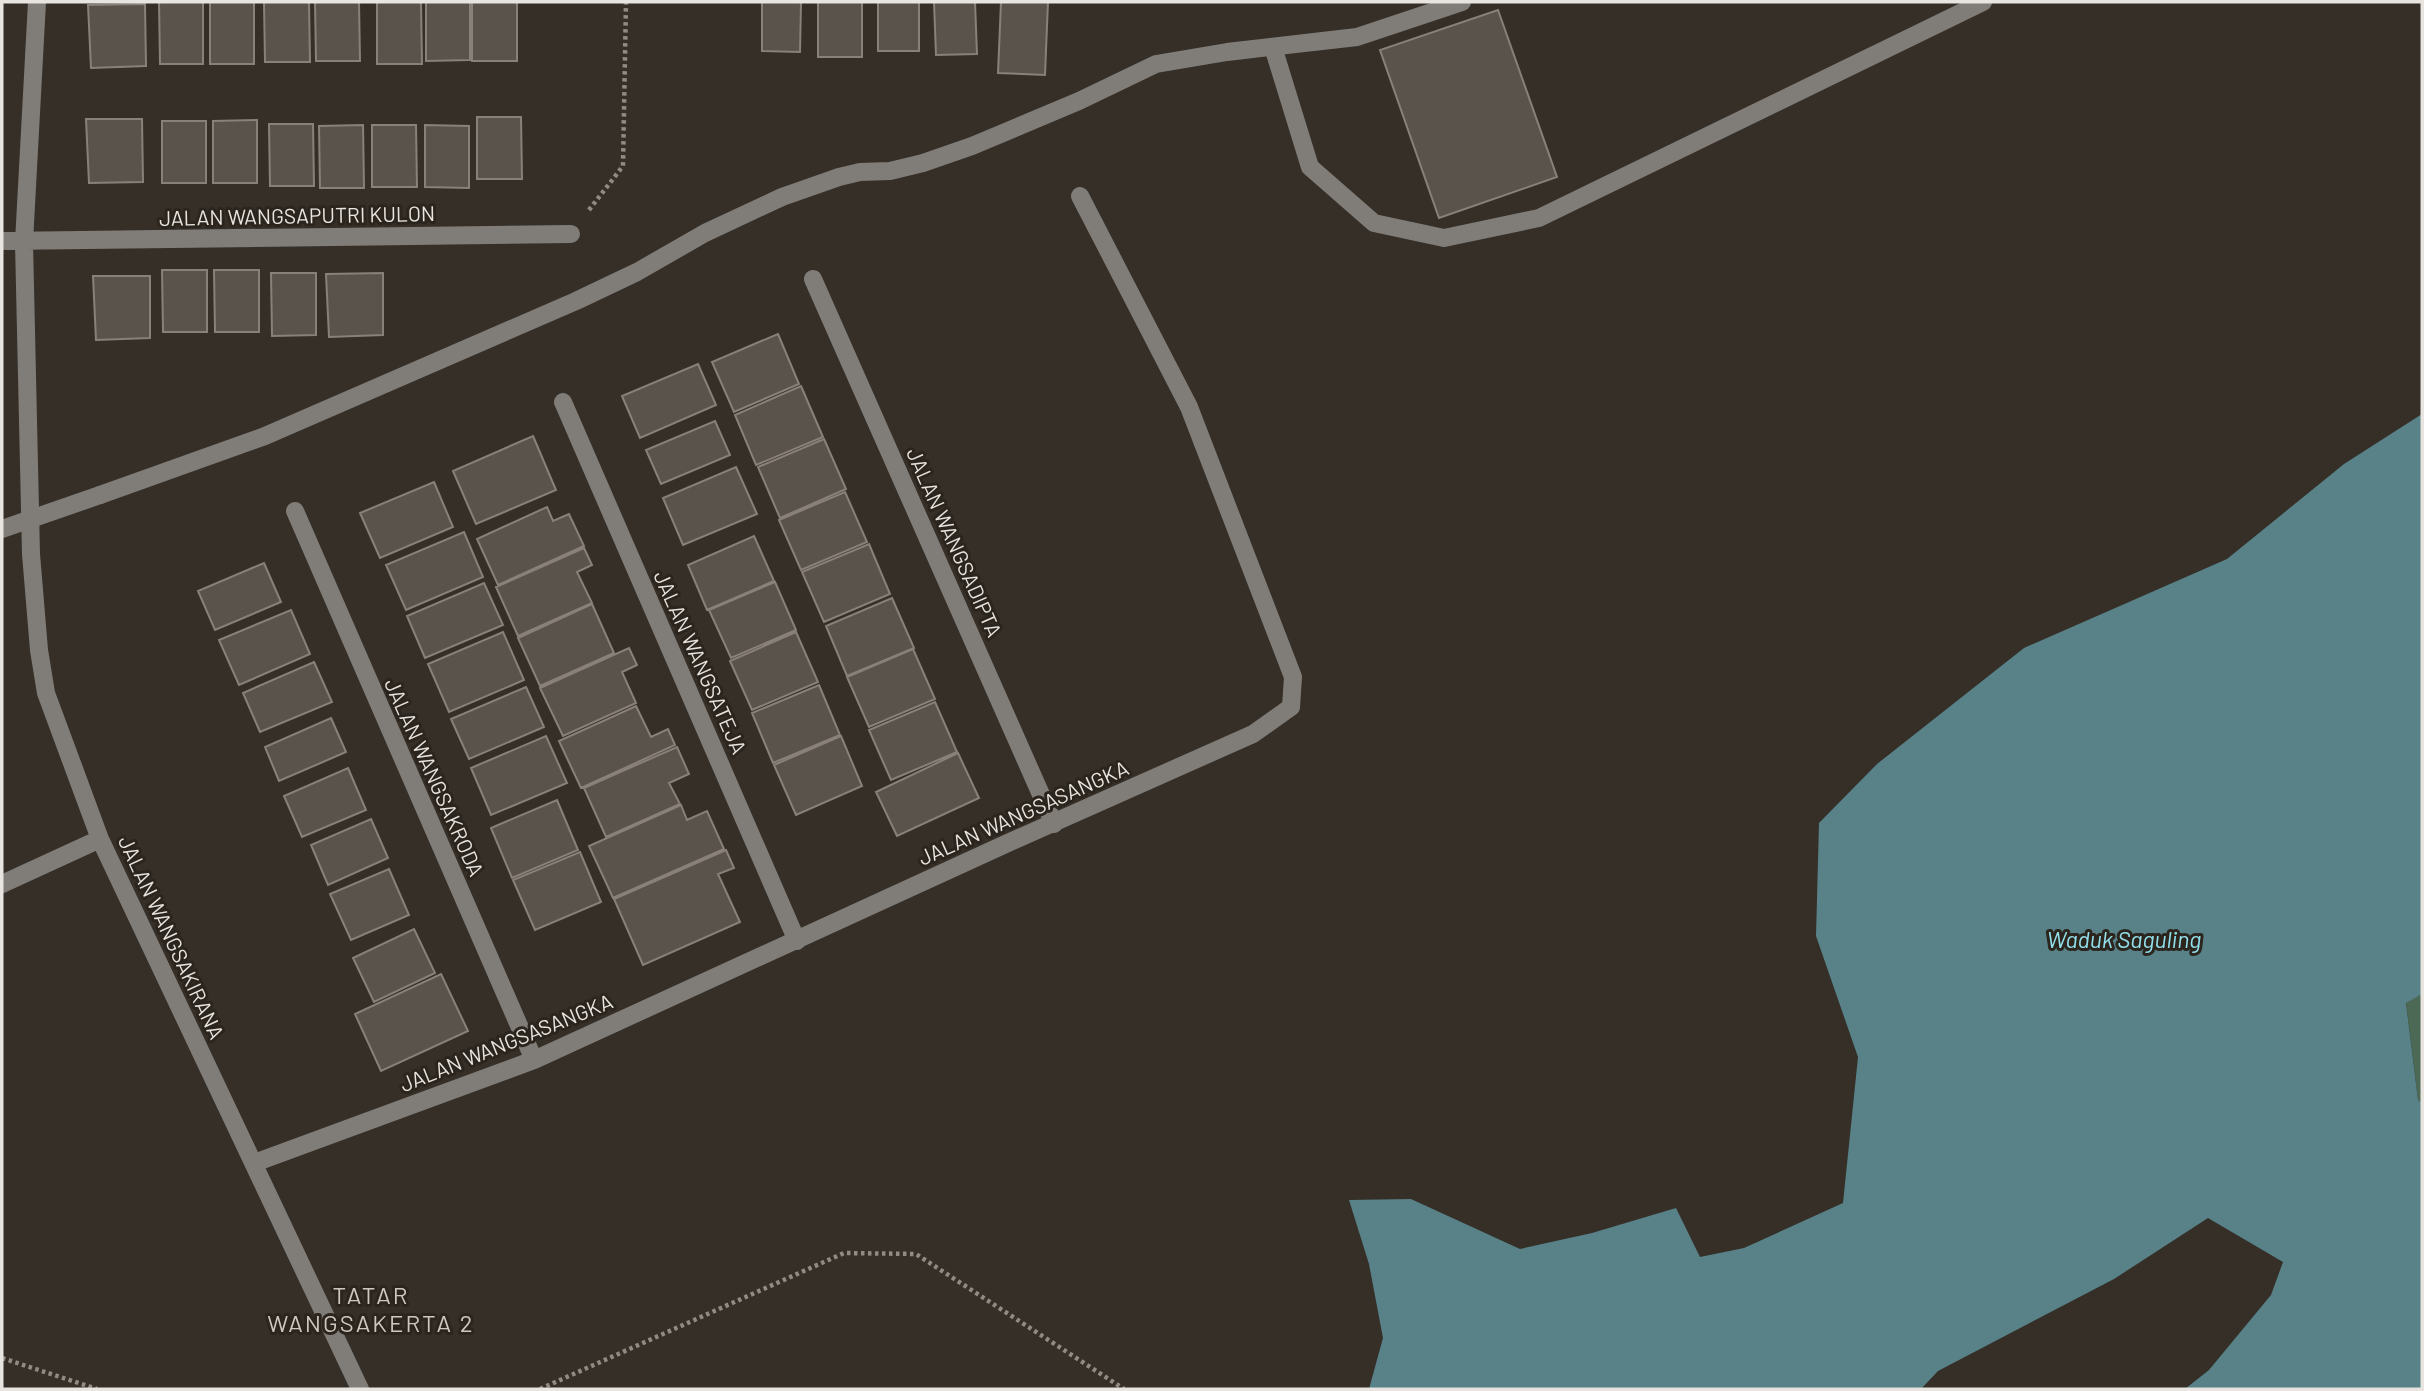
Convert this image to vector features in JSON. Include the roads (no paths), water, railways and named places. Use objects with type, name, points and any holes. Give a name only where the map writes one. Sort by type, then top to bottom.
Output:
[{"type":"street","name":"JALAN WANGSAKIRANA","points":[[37,2],[24,242],[32,568],[39,650],[46,693],[100,839],[360,1389]]},
{"type":"street","points":[[2,529],[265,436],[576,301],[638,272],[705,233],[782,197],[839,177],[860,172],[890,171],[972,146],[1079,101],[1156,64],[1227,52],[1357,37],[1462,2]]},
{"type":"street","points":[[1273,47],[1310,167],[1374,223],[1444,238],[1539,218],[1983,2]]},
{"type":"street","name":"JALAN WANGSASANGKA","points":[[254,1163],[534,1060],[1253,734],[1291,707],[1293,677],[1189,407],[1080,195]]},
{"type":"street","name":"JALAN WANGSAPUTRI KULON","points":[[2,241],[571,234]]},
{"type":"street","name":"JALAN WANGSADIPTA","points":[[813,279],[1055,824]]},
{"type":"street","name":"JALAN WANGSATEJA","points":[[563,402],[797,941]]},
{"type":"street","name":"JALAN WANGSAKRODA","points":[[295,511],[534,1060]]},
{"type":"street","points":[[2,884],[100,839]]},
{"type":"water","name":"Waduk Saguling","points":[[2422,414],[2422,994],[2406,1003],[2418,1100],[2422,1103],[2422,1389],[2185,1389],[2209,1370],[2271,1295],[2283,1262],[2208,1218],[2114,1279],[1938,1371],[1921,1389],[1369,1389],[1383,1338],[1369,1264],[1349,1200],[1411,1199],[1520,1249],[1592,1233],[1676,1208],[1700,1257],[1744,1248],[1843,1203],[1858,1057],[1816,936],[1819,823],[1877,764],[2024,648],[2227,559],[2344,464]]},
{"type":"district","name":"TATAR WANGSAKERTA 2","points":[[371,1308]]}]
